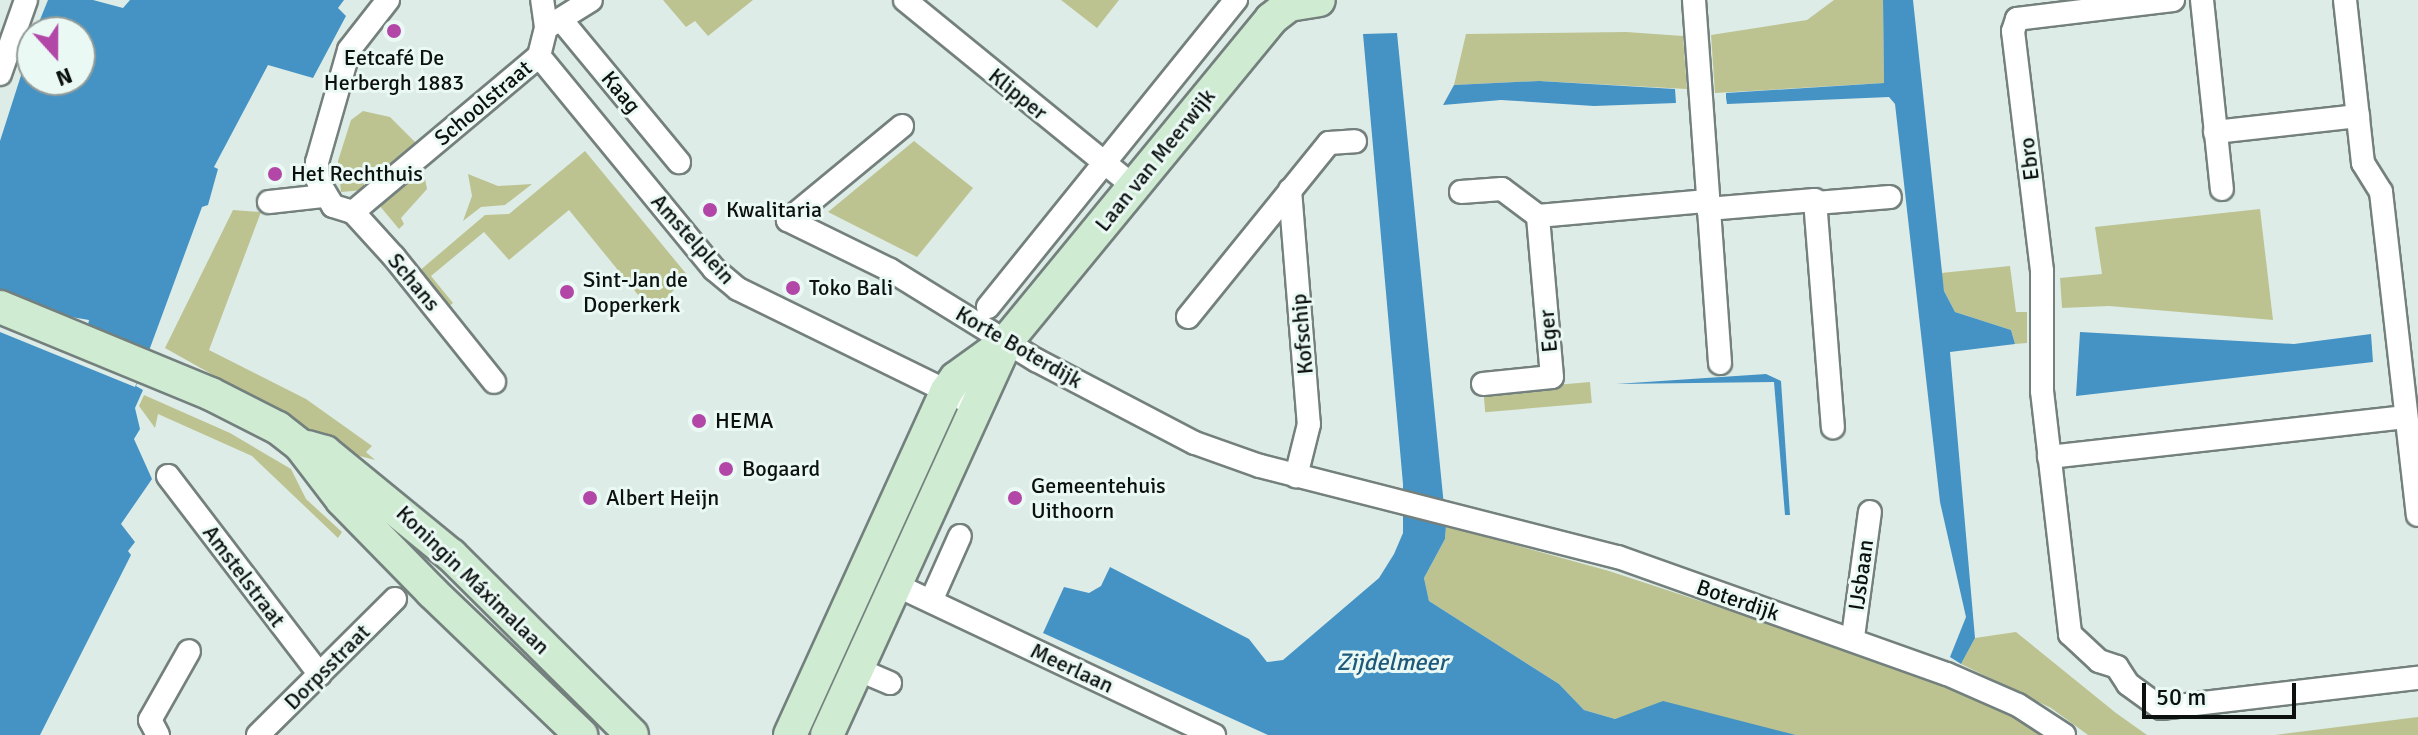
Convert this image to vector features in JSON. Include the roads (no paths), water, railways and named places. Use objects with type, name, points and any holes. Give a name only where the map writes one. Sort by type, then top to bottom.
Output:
[{"type":"street","points":[[0,74],[26,0]]},
{"type":"street","points":[[269,202],[323,196],[317,162],[349,50],[388,0]]},
{"type":"street","points":[[542,0],[555,24]]},
{"type":"street","points":[[539,56],[555,24],[591,0]]},
{"type":"street","name":"Klipper","points":[[905,0],[1134,187]]},
{"type":"street","name":"Laan van Meerwijk","points":[[988,307],[1236,0]]},
{"type":"street","name":"Laan van Meerwijk","points":[[790,735],[946,392],[956,378],[1006,342],[1271,19],[1289,5],[1319,0]]},
{"type":"street","points":[[1694,0],[1720,363]]},
{"type":"street","name":"Ebro","points":[[2173,0],[2017,19],[2013,31],[2042,271],[2042,391],[2073,639],[2099,661],[2117,667],[2128,684],[2161,708],[2418,678]]},
{"type":"street","points":[[2202,0],[2222,189]]},
{"type":"street","points":[[2345,0],[2363,163],[2381,192],[2418,515]]},
{"type":"street","name":"Kaag","points":[[555,24],[679,162]]},
{"type":"street","name":"Schoolstraat","points":[[353,212],[539,56]]},
{"type":"street","name":"Amstelplein","points":[[539,56],[714,269],[738,289],[979,407]]},
{"type":"street","points":[[2215,132],[2358,116]]},
{"type":"street","name":"Korte Boterdijk","points":[[902,126],[788,220],[890,270],[1006,342],[1195,443],[1296,476],[1398,502]]},
{"type":"street","points":[[1188,317],[1329,143],[1355,141]]},
{"type":"street","points":[[1461,192],[1502,189],[1538,216],[1890,197]]},
{"type":"street","name":"Kofschip","points":[[1290,190],[1309,424],[1296,476]]},
{"type":"street","name":"Schans","points":[[323,196],[333,206],[353,212],[494,382]]},
{"type":"street","points":[[1816,203],[1833,427]]},
{"type":"street","name":"Eger","points":[[1483,384],[1552,377],[1538,216]]},
{"type":"street","name":"Koningin Máximalaan","points":[[10,311],[144,365],[278,428],[300,445],[342,500],[581,735]]},
{"type":"street","name":"Laan van Meerwijk","points":[[827,735],[1006,342]]},
{"type":"street","points":[[2049,457],[2406,417]]},
{"type":"street","name":"Koningin Máximalaan","points":[[300,445],[325,452],[390,501],[632,735]]},
{"type":"street","name":"Amstelstraat","points":[[168,476],[320,675]]},
{"type":"street","name":"Boterdijk","points":[[1398,502],[1618,557],[1853,637],[2018,705],[2064,735]]},
{"type":"street","name":"IJsbaan","points":[[1853,637],[1870,512]]},
{"type":"street","points":[[896,585],[931,601],[960,536]]},
{"type":"street","name":"Dorpsstraat","points":[[258,735],[395,599]]},
{"type":"street","name":"Meerlaan","points":[[931,601],[1214,735]]},
{"type":"street","points":[[158,735],[150,720],[189,651]]},
{"type":"street","points":[[857,669],[890,683]]},
{"type":"water","points":[[48,0],[93,0],[123,8],[130,0],[344,0],[338,8],[346,16],[313,78],[268,65],[214,167],[218,169],[208,205],[202,207],[136,386],[143,390],[135,408],[140,429],[134,439],[152,479],[121,524],[135,542],[128,551],[131,555],[40,735],[0,735],[0,141],[16,91],[16,96],[96,96],[96,16],[42,16]]},
{"type":"water","points":[[1883,0],[1913,0],[1944,291],[1955,312],[2011,330],[2015,344],[1950,352],[1975,638],[1961,664],[1950,657],[1966,617],[1940,502],[1895,104],[1889,97],[1727,104],[1726,98],[1726,93],[1884,83]]},
{"type":"water","name":"Zijdelmeer","points":[[1397,33],[1446,526],[1445,539],[1424,578],[1429,601],[1559,684],[1584,710],[1615,719],[1663,701],[1796,735],[1268,735],[1043,633],[1064,587],[1089,593],[1101,586],[1110,567],[1249,639],[1267,662],[1283,660],[1379,578],[1394,554],[1403,533],[1403,484],[1363,34]]},
{"type":"water","points":[[1539,81],[1675,89],[1676,103],[1594,106],[1501,100],[1443,105],[1454,85]]},
{"type":"water","points":[[2080,332],[2294,344],[2371,334],[2373,362],[2076,396]]},
{"type":"water","points":[[1766,374],[1781,381],[1790,515],[1785,515],[1774,382],[1616,384]]},
{"type":"place","name":"Eetcafé De Herbergh 1883","points":[[394,31]]},
{"type":"place","name":"Het Rechthuis","points":[[275,174]]},
{"type":"place","name":"Kwalitaria","points":[[710,210]]},
{"type":"place","name":"Toko Bali","points":[[793,288]]},
{"type":"place","name":"Sint-Jan de Doperkerk","points":[[567,292]]},
{"type":"place","name":"HEMA","points":[[699,421]]},
{"type":"place","name":"Bogaard","points":[[726,469]]},
{"type":"place","name":"Albert Heijn","points":[[590,498]]},
{"type":"place","name":"Gemeentehuis Uithoorn","points":[[1015,498]]}]
